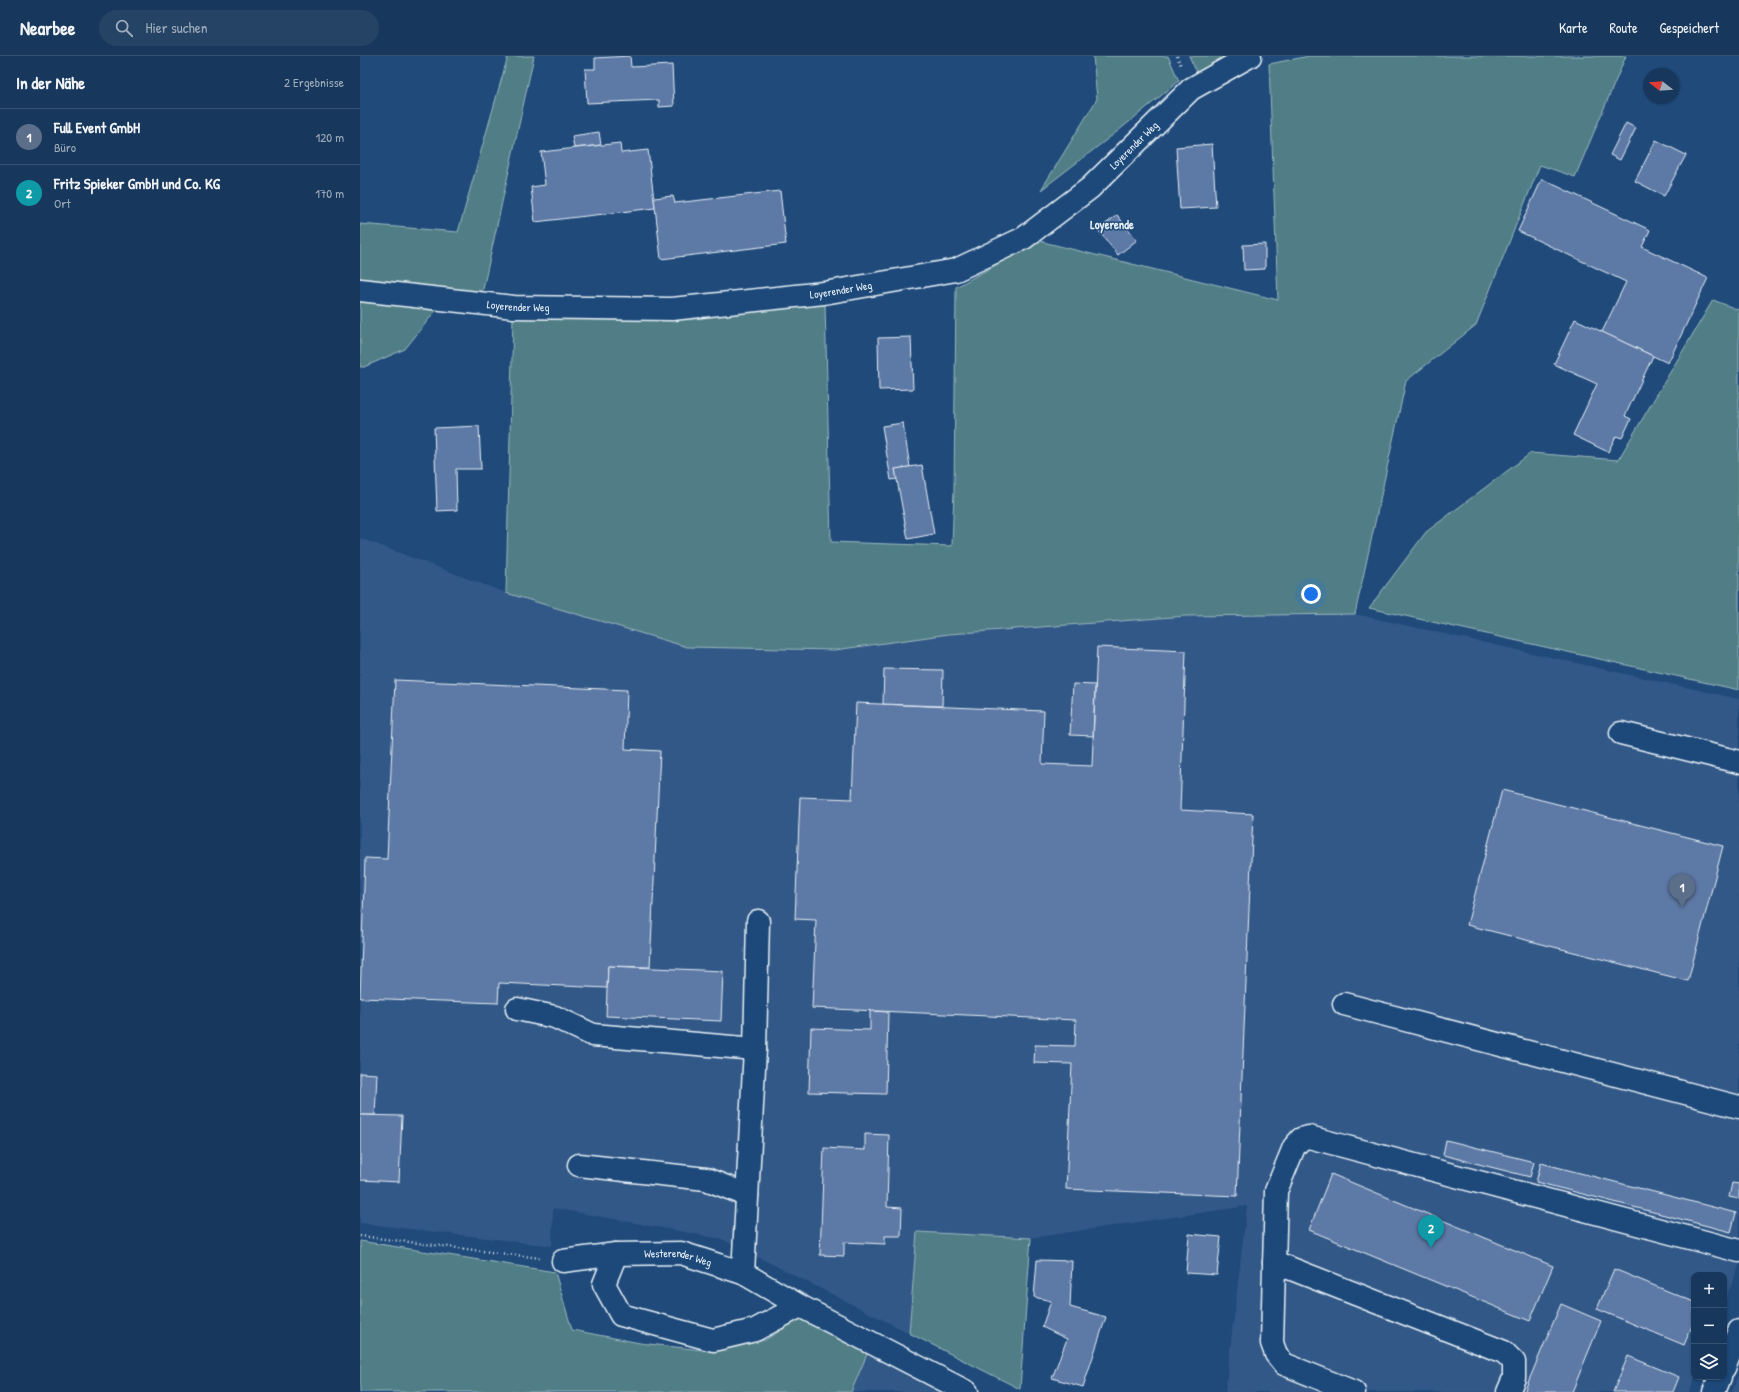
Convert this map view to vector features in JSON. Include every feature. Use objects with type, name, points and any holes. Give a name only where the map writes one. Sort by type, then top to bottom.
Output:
[{"type":"street","name":"Loyerender Weg","points":[[360,290],[514,307],[672,308],[824,293],[956,270],[1024,238],[1090,188],[1191,89],[1250,56]]},
{"type":"street","points":[[1621,733],[1739,762]]},
{"type":"street","points":[[743,1273],[755,1049],[758,922]]},
{"type":"street","points":[[1344,1004],[1739,1107]]},
{"type":"street","points":[[517,1009],[556,1017],[593,1035],[755,1049]]},
{"type":"street","points":[[1354,1392],[1284,1364],[1276,1354],[1272,1343],[1276,1191],[1294,1147],[1301,1139],[1310,1137],[1739,1251]]},
{"type":"street","points":[[579,1165],[706,1179],[747,1195]]},
{"type":"street","name":"Westerender Weg","points":[[563,1261],[616,1254],[681,1253],[743,1273],[800,1306],[967,1392]]},
{"type":"street","points":[[616,1254],[604,1284],[621,1315],[714,1340],[755,1330],[800,1306]]},
{"type":"street","points":[[1274,1262],[1504,1352],[1514,1362],[1514,1378],[1508,1392]]},
{"type":"street","points":[[1727,1361],[1739,1331]]},
{"type":"street","points":[[1714,1392],[1719,1380]]},
{"type":"path","points":[[360,1236],[563,1261]]},
{"type":"shaded area","points":[[360,538],[506,593],[687,647],[835,650],[949,634],[1186,616],[1355,614],[1739,699],[1739,1266],[1727,1296],[1727,1272],[1691,1272],[1691,1380],[1694,1380],[1689,1392],[1225,1392],[1247,1206],[1031,1238],[917,1232],[909,1333],[722,1239],[553,1208],[552,1246],[360,1223]]},
{"type":"shaded area","points":[[868,1352],[945,1392],[851,1392]]},
{"type":"shaded area","points":[[1739,1374],[1739,1392],[1732,1392]]},
{"type":"green space","points":[[508,56],[534,56],[482,294],[360,278],[360,224],[458,232]]},
{"type":"green space","points":[[1093,56],[1168,56],[1179,81],[1118,131],[1041,190],[1097,99]]},
{"type":"green space","points":[[1189,56],[1228,56],[1197,73]]},
{"type":"green space","points":[[1309,56],[1626,56],[1575,177],[1540,165],[1476,325],[1406,381],[1355,614],[1186,616],[949,634],[835,650],[687,647],[506,593],[513,318],[825,302],[831,542],[952,546],[956,287],[1039,241],[1278,300],[1269,64]]},
{"type":"green space","points":[[1713,300],[1739,310],[1739,690],[1369,608],[1426,532],[1531,453],[1618,460]]},
{"type":"green space","points":[[360,302],[437,309],[405,349],[364,367],[360,367]]},
{"type":"green space","points":[[917,1232],[1031,1238],[1020,1389],[909,1333]]},
{"type":"green space","points":[[360,1241],[555,1272],[572,1330],[640,1343],[711,1351],[765,1340],[801,1318],[868,1352],[851,1392],[360,1392]]},
{"type":"building","points":[[630,56],[631,67],[672,65],[674,106],[659,107],[659,100],[587,103],[585,69],[595,69],[595,58]]},
{"type":"building","points":[[1626,123],[1636,128],[1620,160],[1610,155]]},
{"type":"building","points":[[599,132],[601,145],[574,148],[572,136]]},
{"type":"building","points":[[1656,140],[1686,155],[1664,196],[1635,181]]},
{"type":"building","points":[[620,143],[621,153],[648,150],[655,208],[535,222],[531,187],[545,185],[541,152]]},
{"type":"building","points":[[1212,144],[1216,207],[1180,209],[1176,147]]},
{"type":"building","points":[[1542,179],[1650,230],[1642,247],[1708,278],[1668,363],[1602,332],[1626,282],[1518,231]]},
{"type":"building","points":[[780,191],[786,244],[661,259],[654,198],[673,196],[675,203]]},
{"type":"building","points":[[1117,215],[1137,240],[1118,255],[1098,230]]},
{"type":"building","points":[[1265,244],[1265,269],[1244,270],[1243,245]]},
{"type":"building","points":[[1575,319],[1653,356],[1625,416],[1631,419],[1622,438],[1616,436],[1608,452],[1573,435],[1597,384],[1554,364]]},
{"type":"building","points":[[911,337],[913,389],[879,390],[878,338]]},
{"type":"building","points":[[903,423],[910,467],[895,469],[897,479],[891,480],[882,426]]},
{"type":"building","points":[[479,426],[481,469],[456,469],[457,510],[437,511],[434,428]]},
{"type":"building","points":[[922,465],[934,534],[908,539],[895,469]]},
{"type":"building","points":[[1097,647],[1186,651],[1180,810],[1253,814],[1237,1196],[1066,1189],[1072,1064],[1034,1063],[1035,1045],[1075,1046],[1076,1020],[812,1008],[816,920],[795,919],[800,797],[852,799],[856,703],[1044,711],[1042,764],[1092,766]]},
{"type":"building","points":[[884,669],[943,670],[942,706],[883,704]]},
{"type":"building","points":[[395,680],[627,690],[625,749],[660,751],[650,967],[608,966],[607,988],[499,983],[498,1003],[360,998],[365,858],[387,859]]},
{"type":"building","points":[[1073,684],[1095,685],[1093,736],[1070,735]]},
{"type":"building","points":[[1502,790],[1723,846],[1688,981],[1467,925]]},
{"type":"building","points":[[608,966],[723,971],[721,1021],[606,1016]]},
{"type":"building","points":[[870,1011],[888,1012],[886,1094],[809,1092],[811,1028],[870,1030]]},
{"type":"building","points":[[360,1073],[377,1074],[375,1115],[360,1115]]},
{"type":"building","points":[[360,1115],[402,1116],[399,1182],[360,1180]]},
{"type":"building","points":[[865,1134],[889,1135],[887,1207],[902,1208],[901,1236],[885,1236],[885,1244],[844,1242],[844,1256],[820,1255],[824,1148],[865,1150]]},
{"type":"building","points":[[1446,1140],[1534,1162],[1530,1177],[1443,1155]]},
{"type":"building","points":[[1541,1163],[1736,1213],[1731,1232],[1536,1182]]},
{"type":"building","points":[[1331,1174],[1553,1266],[1530,1321],[1309,1230]]},
{"type":"building","points":[[1732,1183],[1739,1184],[1739,1199],[1729,1197]]},
{"type":"building","points":[[1189,1234],[1221,1237],[1217,1275],[1186,1273]]},
{"type":"building","points":[[1037,1260],[1072,1261],[1070,1307],[1106,1317],[1083,1387],[1052,1378],[1067,1339],[1042,1327],[1051,1301],[1034,1297]]},
{"type":"building","points":[[1614,1269],[1691,1301],[1691,1328],[1684,1345],[1597,1309]]},
{"type":"building","points":[[1561,1304],[1601,1321],[1572,1392],[1524,1392]]},
{"type":"building","points":[[1628,1356],[1679,1377],[1673,1392],[1613,1392]]},
{"type":"place","name":"Full Event GmbH","points":[[1682,907]]},
{"type":"place","name":"Fritz Spieker GmbH und Co. KG","points":[[1431,1248]]},
{"type":"district","name":"Loyerende","points":[[1112,225]]}]
